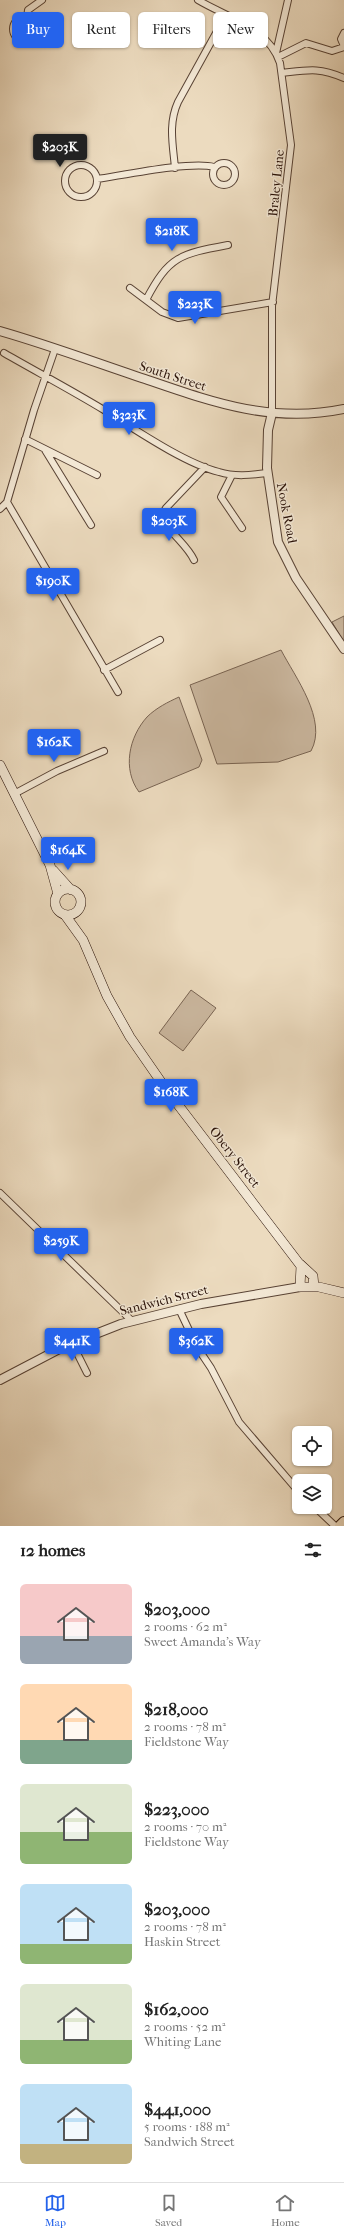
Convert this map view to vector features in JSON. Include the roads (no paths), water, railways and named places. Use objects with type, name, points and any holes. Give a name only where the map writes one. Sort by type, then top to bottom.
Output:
[{"type":"main road","name":"Obery Street","points":[[0,765],[50,865],[58,894],[55,906],[58,912],[65,915],[83,940],[107,996],[130,1037],[168,1092],[299,1263],[313,1276],[314,1287]]},
{"type":"main road","name":"Obery Street","points":[[50,865],[71,890],[76,892],[80,898],[80,906],[78,911],[83,940]]},
{"type":"main road","points":[[58,894],[64,890],[71,890]]},
{"type":"main road","points":[[65,915],[72,915],[78,911]]},
{"type":"main road","points":[[299,1263],[302,1272],[300,1287]]},
{"type":"main road","name":"Sandwich Street","points":[[300,1287],[314,1287],[344,1293]]},
{"type":"main road","points":[[340,1526],[344,1522]]},
{"type":"street","points":[[28,12],[28,10],[42,0]]},
{"type":"street","name":"Braley Lane","points":[[198,0],[220,12]]},
{"type":"street","points":[[277,55],[288,0]]},
{"type":"street","points":[[277,55],[306,43],[332,51],[344,46],[341,39],[344,33]]},
{"type":"street","points":[[175,168],[171,124],[172,116],[178,102],[213,39]]},
{"type":"street","name":"Braley Lane","points":[[268,42],[277,55],[282,73],[291,145],[272,302],[272,413]]},
{"type":"street","points":[[282,73],[316,69],[326,70],[344,78]]},
{"type":"street","points":[[78,165],[88,166],[92,169],[97,179],[94,189],[86,195],[81,196],[71,193],[65,185],[65,180],[69,170],[78,165]]},
{"type":"street","points":[[97,179],[175,168],[208,165],[214,167]]},
{"type":"street","points":[[146,300],[161,272],[174,261],[200,249],[228,245]]},
{"type":"street","points":[[130,288],[162,312],[178,318],[272,302]]},
{"type":"street","name":"South Street","points":[[0,331],[223,405],[272,413],[312,413],[344,408]]},
{"type":"street","points":[[0,509],[7,502],[25,439],[45,377],[56,349]]},
{"type":"street","points":[[4,353],[45,377],[61,384],[139,431],[205,467],[232,475],[267,473]]},
{"type":"street","name":"Nook Road","points":[[272,413],[268,430],[267,473],[273,520],[280,548],[296,578],[344,649]]},
{"type":"street","points":[[25,439],[97,475]]},
{"type":"street","points":[[45,450],[91,525]]},
{"type":"street","points":[[194,560],[188,549],[169,529],[162,515],[166,508],[205,467]]},
{"type":"street","points":[[232,475],[221,497],[242,528]]},
{"type":"street","points":[[7,502],[118,692]]},
{"type":"street","points":[[104,670],[160,640]]},
{"type":"street","points":[[14,794],[57,771],[104,751]]},
{"type":"street","points":[[0,1193],[132,1321]]},
{"type":"street","name":"Sandwich Street","points":[[0,1380],[72,1343],[132,1321],[179,1308],[300,1287]]},
{"type":"street","points":[[179,1308],[197,1347],[212,1368],[230,1406],[249,1435],[292,1484]]},
{"type":"street","points":[[72,1343],[87,1373]]},
{"type":"street","points":[[322,1514],[335,1526]]}]
